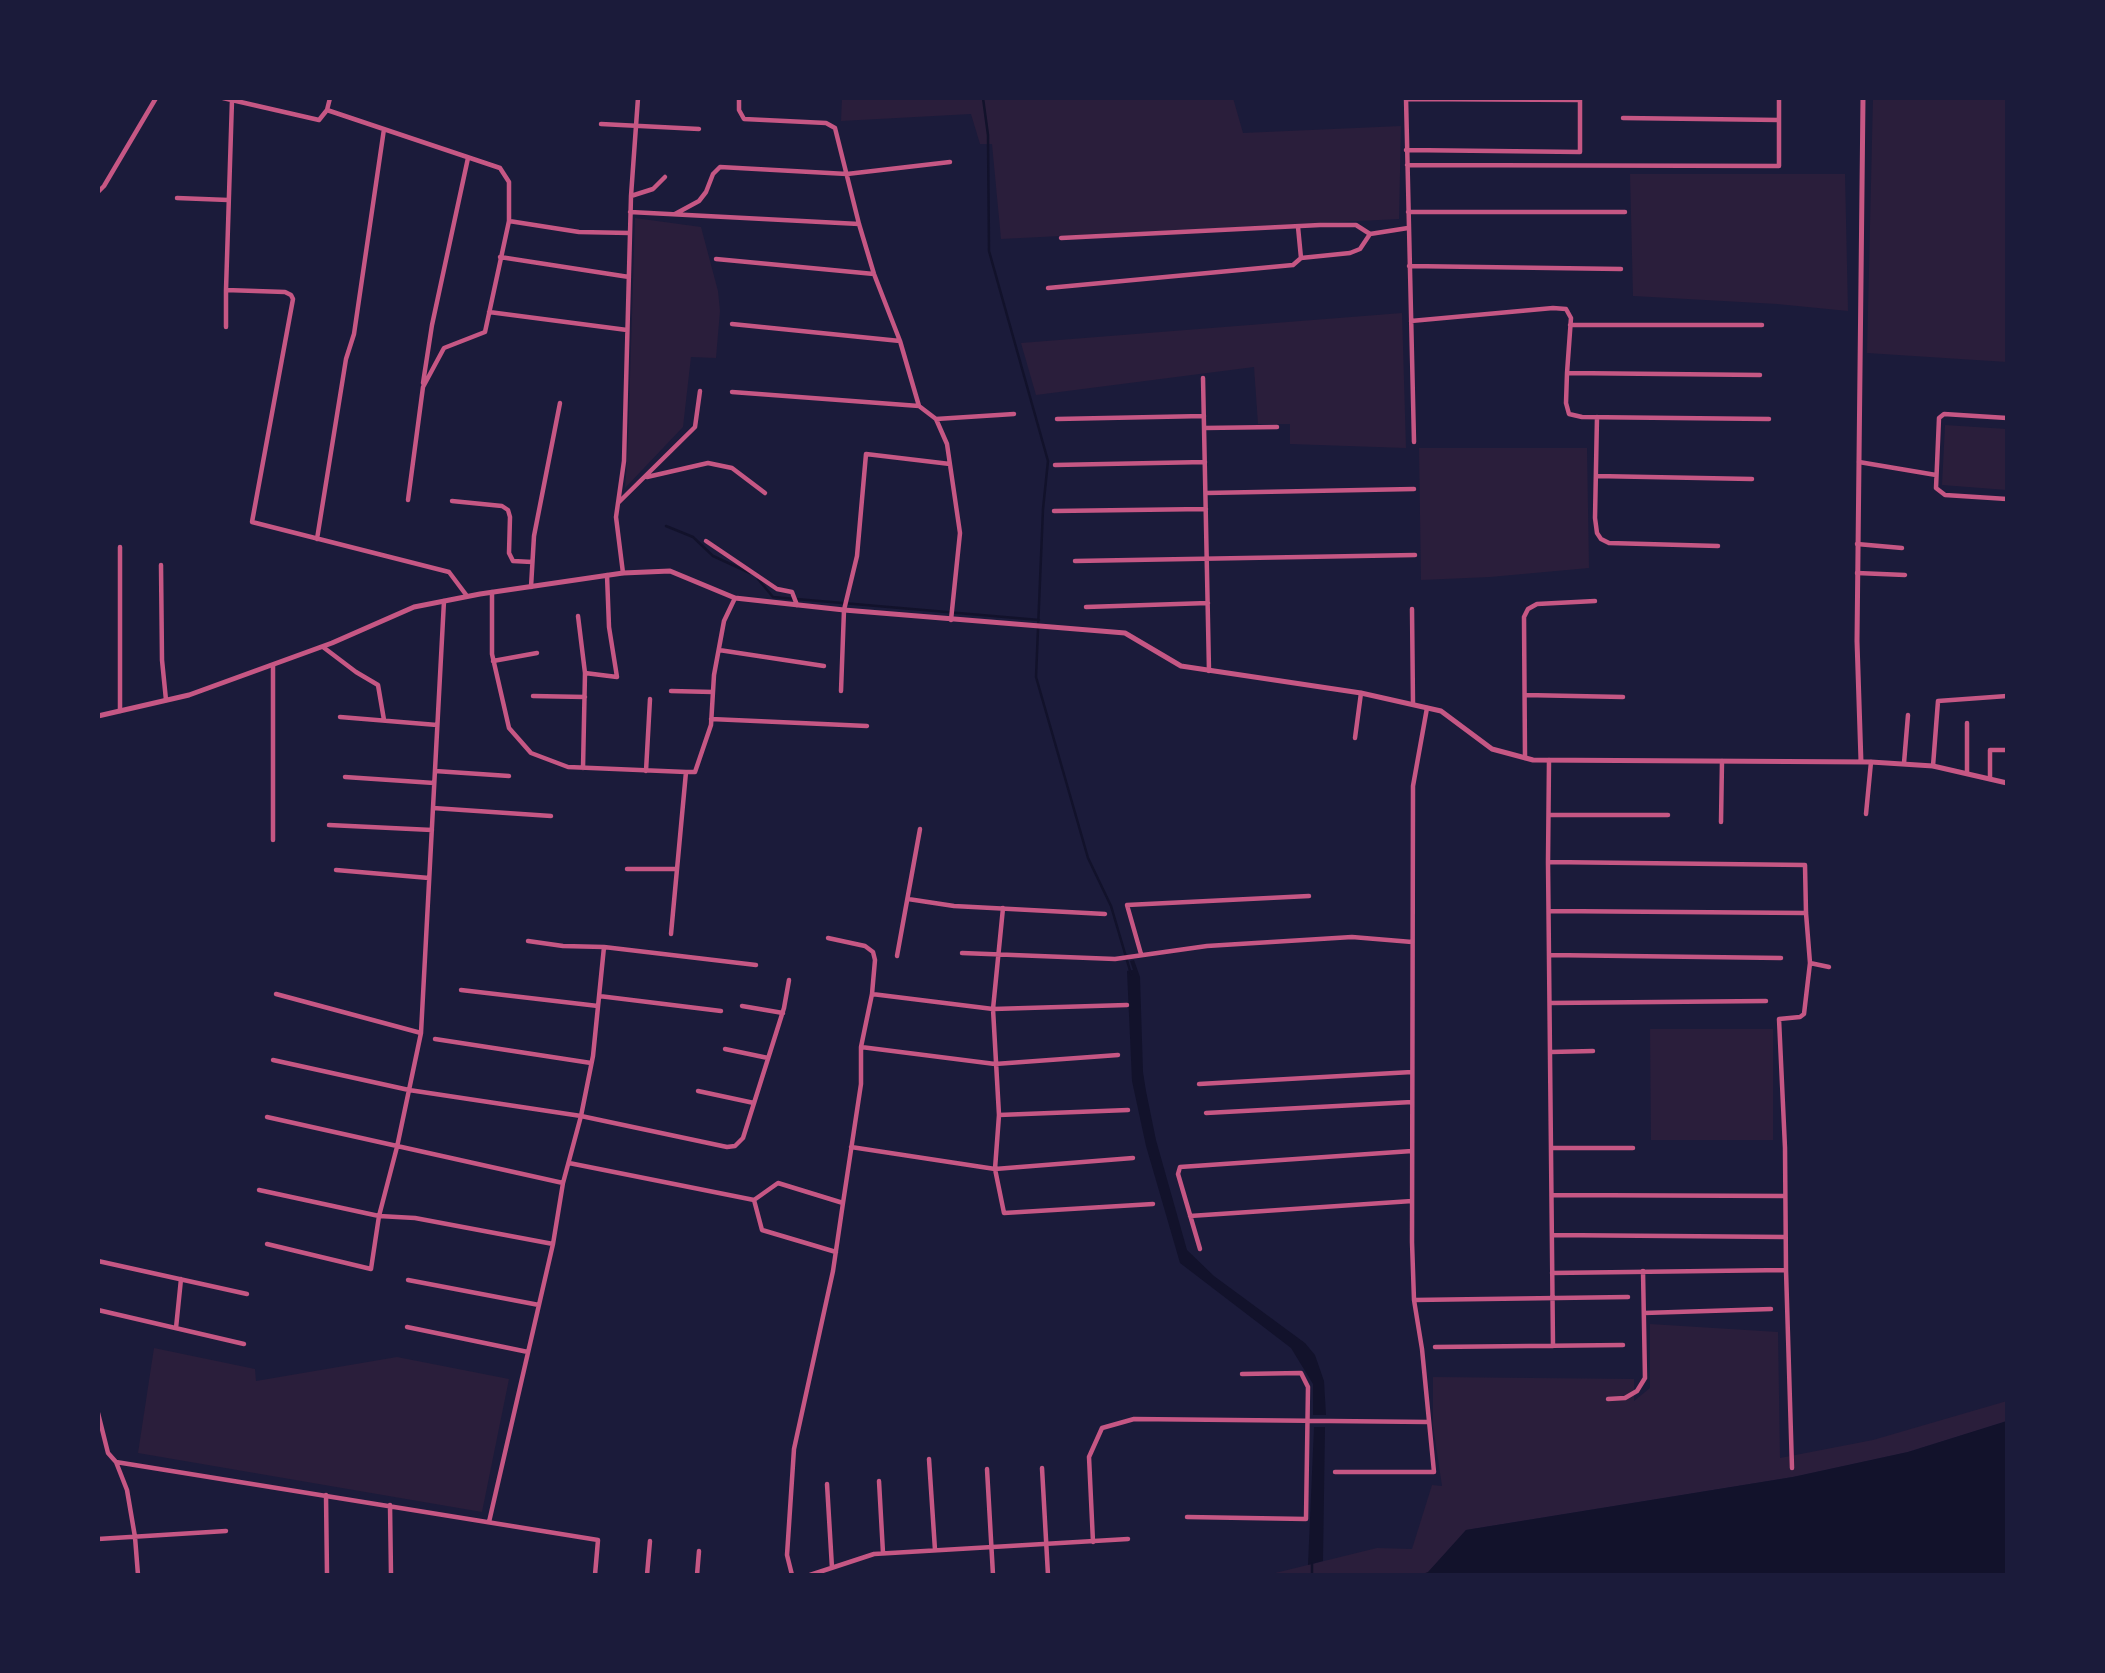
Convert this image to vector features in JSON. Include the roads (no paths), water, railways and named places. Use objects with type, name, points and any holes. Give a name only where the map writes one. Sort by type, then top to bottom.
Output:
[{"type":"street","points":[[98,192],[156,98]]},
{"type":"street","points":[[223,98],[319,120],[327,110],[330,98]]},
{"type":"street","points":[[623,573],[616,517],[624,461],[630,212],[638,98]]},
{"type":"street","points":[[739,98],[739,110],[744,119],[826,123],[835,128],[874,274],[900,341],[919,406]]},
{"type":"street","points":[[1406,150],[1580,152],[1580,99],[1406,98],[1406,150],[1414,442]]},
{"type":"street","points":[[1407,165],[1779,166],[1779,98]]},
{"type":"street","points":[[1861,762],[1857,544],[1863,98]]},
{"type":"street","points":[[226,327],[232,100]]},
{"type":"street","points":[[327,110],[500,168],[509,182],[509,221],[485,332],[444,348],[423,387]]},
{"type":"street","points":[[1623,118],[1779,120]]},
{"type":"street","points":[[601,124],[699,129]]},
{"type":"street","points":[[317,538],[346,359],[354,334],[384,129]]},
{"type":"street","points":[[408,500],[432,326],[468,158]]},
{"type":"street","points":[[675,214],[699,201],[713,174],[720,167],[847,174],[950,162]]},
{"type":"street","points":[[631,196],[653,189],[665,177]]},
{"type":"street","points":[[177,198],[228,200]]},
{"type":"street","points":[[630,212],[859,223]]},
{"type":"street","points":[[1408,212],[1625,212]]},
{"type":"street","points":[[509,221],[579,232],[630,233]]},
{"type":"street","points":[[1061,238],[1356,225],[1370,234],[1408,228]]},
{"type":"street","points":[[1298,227],[1301,258]]},
{"type":"street","points":[[1048,288],[1293,265],[1301,258],[1350,253],[1360,249],[1370,234]]},
{"type":"street","points":[[500,257],[629,277]]},
{"type":"street","points":[[716,259],[874,274]]},
{"type":"street","points":[[1409,266],[1621,269]]},
{"type":"street","points":[[226,290],[285,292],[293,299],[252,522],[449,572],[467,596]]},
{"type":"street","points":[[1411,321],[1566,309],[1571,318],[1566,404],[1569,414],[1597,417],[1769,419]]},
{"type":"street","points":[[489,312],[628,330]]},
{"type":"street","points":[[732,324],[900,341]]},
{"type":"street","points":[[1570,325],[1762,325]]},
{"type":"street","points":[[1567,373],[1760,375]]},
{"type":"street","points":[[1203,378],[1209,671]]},
{"type":"street","points":[[618,504],[695,426],[700,391]]},
{"type":"street","points":[[732,392],[919,406],[936,419],[947,444],[961,533],[951,620]]},
{"type":"street","points":[[531,587],[534,536],[560,402]]},
{"type":"street","points":[[936,419],[1014,414]]},
{"type":"street","points":[[2007,418],[1944,414],[1939,418],[1936,475],[1936,488],[1945,495],[2007,499]]},
{"type":"street","points":[[1057,419],[1204,416]]},
{"type":"street","points":[[1597,417],[1595,518],[1597,533],[1601,539],[1609,543],[1718,546]]},
{"type":"street","points":[[1205,428],[1277,427]]},
{"type":"street","points":[[841,691],[844,610],[856,556],[866,454],[950,464]]},
{"type":"street","points":[[1055,465],[1205,462]]},
{"type":"street","points":[[1858,462],[1936,475]]},
{"type":"street","points":[[644,478],[708,463],[732,468],[765,494]]},
{"type":"street","points":[[1596,476],[1752,479]]},
{"type":"street","points":[[1206,493],[1414,489]]},
{"type":"street","points":[[452,501],[502,506],[508,510],[509,553],[513,561],[533,562]]},
{"type":"street","points":[[1054,511],[1206,509]]},
{"type":"street","points":[[706,541],[777,589],[792,592],[797,605]]},
{"type":"street","points":[[1857,544],[1902,548]]},
{"type":"street","points":[[120,547],[120,711]]},
{"type":"street","points":[[1075,561],[1415,555]]},
{"type":"street","points":[[161,565],[162,660],[166,700]]},
{"type":"street","points":[[98,716],[189,695],[323,647],[414,607],[467,596],[607,575],[670,571],[735,598],[951,620],[1125,633],[1181,666],[1361,693],[1441,711],[1492,748],[1525,758],[1904,763],[1933,766],[2007,783]]},
{"type":"street","points":[[1857,573],[1905,575]]},
{"type":"street","points":[[585,673],[617,677],[609,627],[607,575]]},
{"type":"street","points":[[492,592],[493,662],[509,727],[531,753],[568,767],[686,772],[695,772],[711,719],[724,621],[735,598]]},
{"type":"street","points":[[267,1244],[371,1269],[379,1216],[397,1147],[421,1033],[444,601]]},
{"type":"street","points":[[1525,758],[1524,617],[1528,609],[1536,604],[1595,601]]},
{"type":"street","points":[[1086,607],[1208,603]]},
{"type":"street","points":[[1412,609],[1413,704]]},
{"type":"street","points":[[578,615],[585,673],[583,768]]},
{"type":"street","points":[[323,647],[378,685],[384,720]]},
{"type":"street","points":[[719,650],[824,666]]},
{"type":"street","points":[[493,662],[537,653]]},
{"type":"street","points":[[273,665],[273,840]]},
{"type":"street","points":[[670,691],[713,692]]},
{"type":"street","points":[[1355,738],[1361,693]]},
{"type":"street","points":[[1525,695],[1623,697]]},
{"type":"street","points":[[533,696],[585,697]]},
{"type":"street","points":[[1933,766],[1938,701],[2007,696]]},
{"type":"street","points":[[646,771],[650,699]]},
{"type":"street","points":[[1335,1472],[1434,1472],[1422,1349],[1414,1300],[1412,1201],[1413,786],[1427,708]]},
{"type":"street","points":[[1904,763],[1908,715]]},
{"type":"street","points":[[340,717],[437,725]]},
{"type":"street","points":[[711,719],[867,726]]},
{"type":"street","points":[[1967,723],[1967,773]]},
{"type":"street","points":[[1990,779],[1990,750],[2007,750]]},
{"type":"street","points":[[1549,760],[1553,1346]]},
{"type":"street","points":[[1721,822],[1722,761]]},
{"type":"street","points":[[1866,814],[1871,762]]},
{"type":"street","points":[[435,771],[509,776]]},
{"type":"street","points":[[671,934],[686,772]]},
{"type":"street","points":[[345,777],[434,783]]},
{"type":"street","points":[[433,808],[551,816]]},
{"type":"street","points":[[1549,815],[1668,815]]},
{"type":"street","points":[[329,825],[432,830]]},
{"type":"street","points":[[897,956],[919,829]]},
{"type":"street","points":[[1548,862],[1805,865],[1805,913],[1810,962],[1804,1014],[1800,1017],[1779,1019],[1792,1468]]},
{"type":"street","points":[[627,869],[676,869]]},
{"type":"street","points":[[336,870],[429,878]]},
{"type":"street","points":[[1140,954],[1127,905],[1309,896]]},
{"type":"street","points":[[908,899],[954,906],[1105,914]]},
{"type":"street","points":[[1003,908],[993,1009],[999,1115],[995,1170],[1004,1213],[1153,1204]]},
{"type":"street","points":[[1549,911],[1805,913]]},
{"type":"street","points":[[962,953],[1115,959],[1207,946],[1352,937],[1412,942]]},
{"type":"street","points":[[792,1575],[787,1555],[794,1449],[836,1252],[862,1084],[862,1047],[875,960],[873,951],[865,946],[828,939]]},
{"type":"street","points":[[528,941],[756,965]]},
{"type":"street","points":[[489,1522],[553,1244],[563,1183],[581,1116],[591,1063],[604,947]]},
{"type":"street","points":[[1549,954],[1781,958]]},
{"type":"street","points":[[1810,962],[1829,967]]},
{"type":"street","points":[[273,1060],[409,1090],[581,1116],[727,1147],[735,1146],[743,1138],[783,1013],[789,980]]},
{"type":"street","points":[[461,990],[598,1006]]},
{"type":"street","points":[[276,994],[421,1033]]},
{"type":"street","points":[[872,994],[993,1009],[1127,1005]]},
{"type":"street","points":[[599,996],[721,1011]]},
{"type":"street","points":[[1549,1003],[1766,1001]]},
{"type":"street","points":[[742,1006],[783,1013]]},
{"type":"street","points":[[435,1039],[591,1063]]},
{"type":"street","points":[[862,1047],[995,1064],[1118,1055]]},
{"type":"street","points":[[725,1049],[768,1058]]},
{"type":"street","points":[[1551,1052],[1593,1051]]},
{"type":"street","points":[[1199,1084],[1412,1072]]},
{"type":"street","points":[[698,1091],[754,1103]]},
{"type":"street","points":[[1206,1113],[1412,1102]]},
{"type":"street","points":[[999,1115],[1128,1110]]},
{"type":"street","points":[[267,1117],[563,1183]]},
{"type":"street","points":[[851,1147],[995,1170],[1133,1158]]},
{"type":"street","points":[[1551,1148],[1633,1148]]},
{"type":"street","points":[[1199,1249],[1178,1174],[1181,1167],[1412,1151]]},
{"type":"street","points":[[569,1163],[754,1200],[778,1183],[843,1203]]},
{"type":"street","points":[[259,1190],[379,1216],[415,1218],[553,1244]]},
{"type":"street","points":[[1552,1195],[1785,1196]]},
{"type":"street","points":[[754,1200],[762,1230],[836,1252]]},
{"type":"street","points":[[1190,1216],[1412,1201]]},
{"type":"street","points":[[1552,1236],[1784,1237]]},
{"type":"street","points":[[98,1261],[247,1294]]},
{"type":"street","points":[[1552,1273],[1786,1270]]},
{"type":"street","points":[[1608,1399],[1625,1398],[1637,1391],[1645,1378],[1643,1271]]},
{"type":"street","points":[[176,1328],[181,1279]]},
{"type":"street","points":[[408,1280],[539,1305]]},
{"type":"street","points":[[1414,1300],[1628,1297]]},
{"type":"street","points":[[1644,1313],[1770,1309]]},
{"type":"street","points":[[98,1310],[244,1344]]},
{"type":"street","points":[[407,1327],[528,1352]]},
{"type":"street","points":[[1435,1348],[1623,1345]]},
{"type":"street","points":[[1187,1517],[1306,1519],[1308,1387],[1301,1373],[1242,1374]]},
{"type":"street","points":[[98,1413],[108,1453],[116,1462],[127,1490],[138,1575]]},
{"type":"street","points":[[1093,1542],[1089,1457],[1102,1428],[1134,1419],[1428,1422]]},
{"type":"street","points":[[929,1460],[935,1550]]},
{"type":"street","points":[[116,1462],[598,1540],[595,1575]]},
{"type":"street","points":[[1042,1468],[1048,1575]]},
{"type":"street","points":[[987,1469],[993,1575]]},
{"type":"street","points":[[879,1481],[883,1553]]},
{"type":"street","points":[[827,1484],[832,1568]]},
{"type":"street","points":[[326,1494],[327,1575]]},
{"type":"street","points":[[390,1505],[391,1575]]},
{"type":"street","points":[[98,1539],[226,1531]]},
{"type":"street","points":[[810,1575],[874,1554],[1128,1539]]},
{"type":"street","points":[[647,1575],[650,1541]]},
{"type":"street","points":[[697,1575],[699,1551]]},
{"type":"waterway","points":[[983,98],[988,135],[989,251],[1048,461],[1043,509],[1036,677],[1088,858],[1111,906],[1131,974]]},
{"type":"waterway","points":[[666,526],[693,537],[713,556],[750,573]]},
{"type":"waterway","points":[[758,579],[773,597],[1039,620]]},
{"type":"waterway","points":[[1312,1564],[1312,1575]]}]
